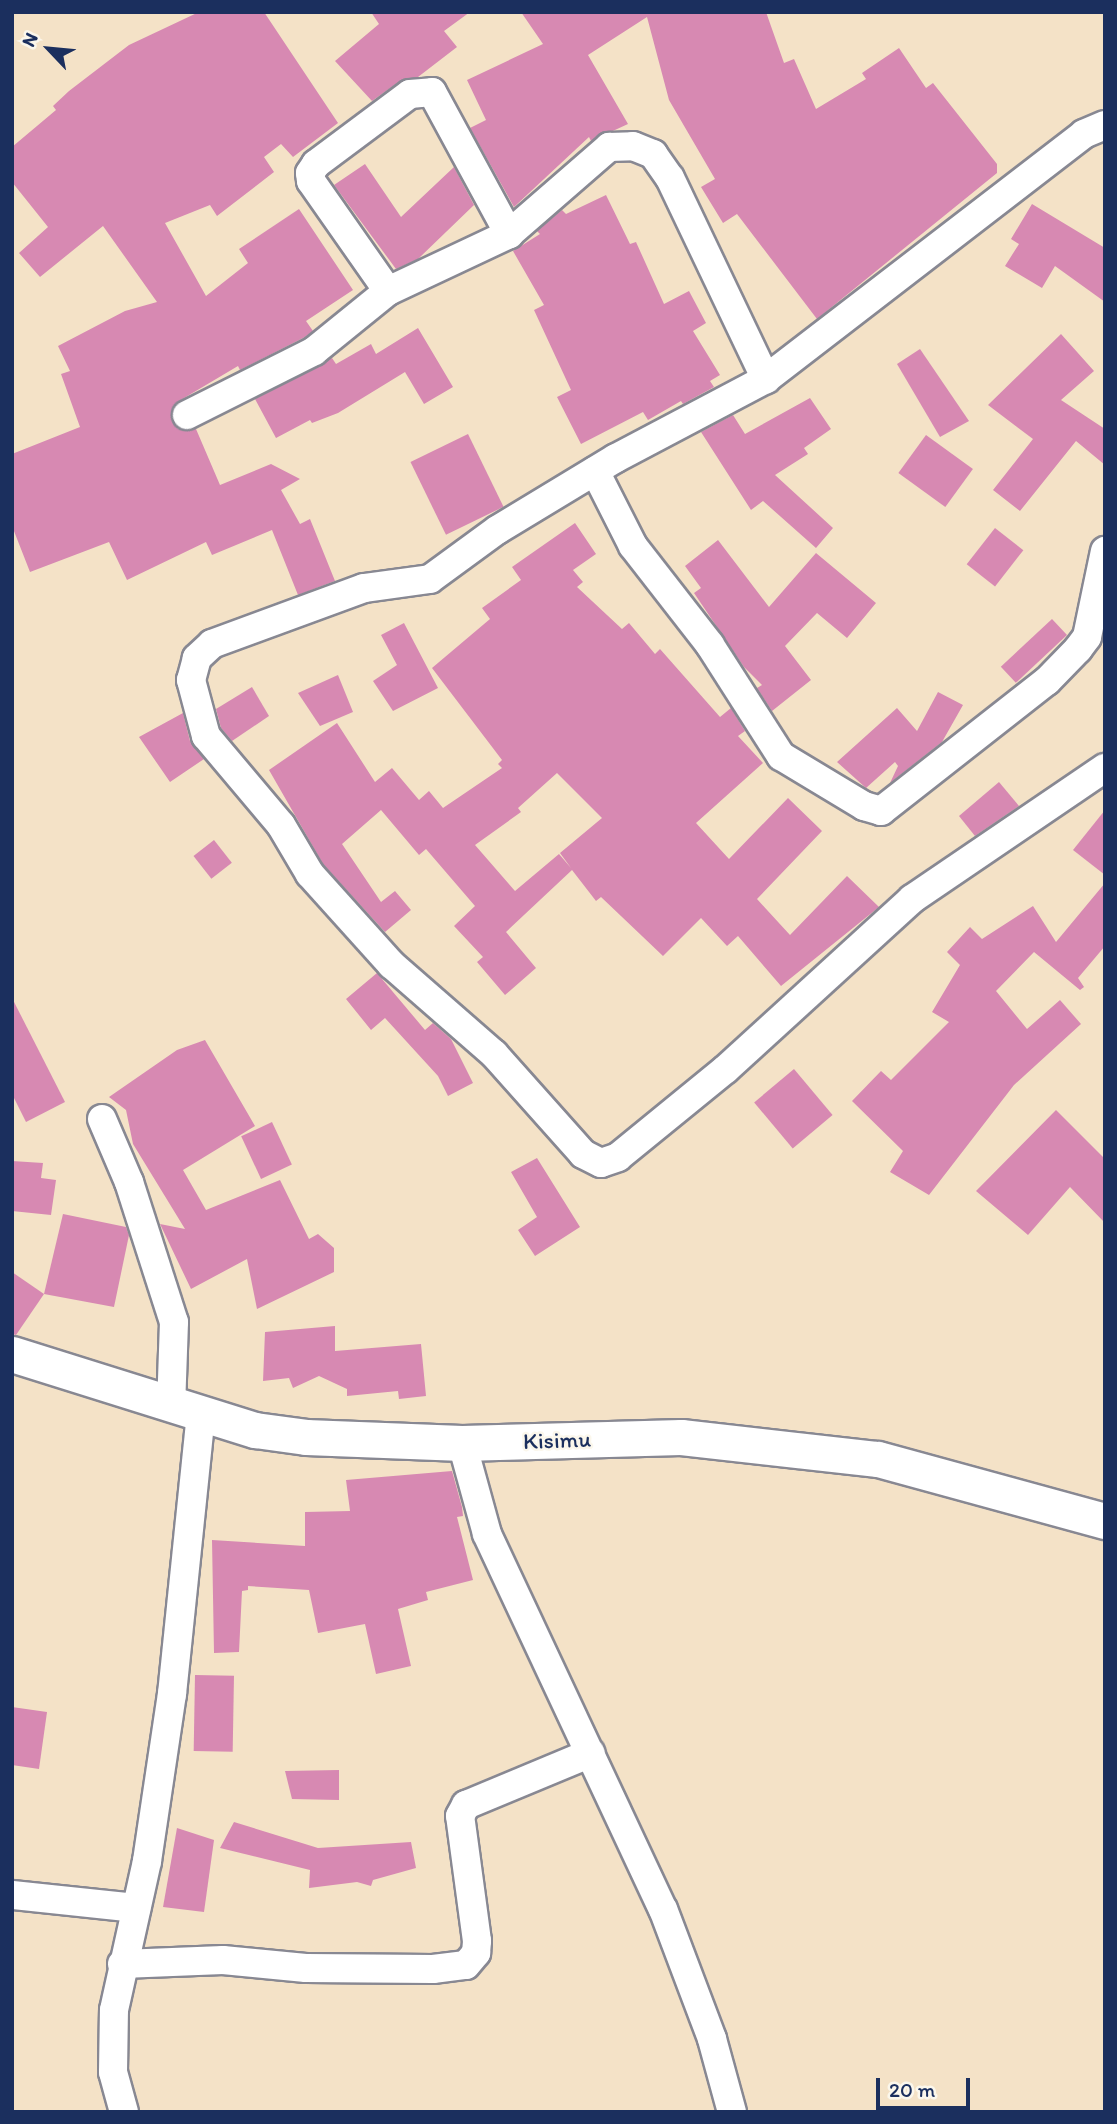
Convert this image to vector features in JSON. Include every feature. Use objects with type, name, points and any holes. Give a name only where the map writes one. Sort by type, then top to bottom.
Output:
[{"type":"street","points":[[388,291],[311,181],[310,173],[316,164],[410,94],[432,92],[509,234]]},
{"type":"street","points":[[1105,125],[1084,134],[766,379],[595,471],[498,530],[430,579],[364,588],[212,644],[197,658],[191,680],[206,736],[281,825],[310,874],[392,965],[494,1054],[583,1154],[601,1163],[618,1157],[726,1069],[912,899],[1105,768]]},
{"type":"street","points":[[187,415],[314,351],[388,291],[509,234],[609,147],[633,146],[653,155],[670,178],[766,379]]},
{"type":"street","points":[[595,471],[633,546],[710,645],[781,756],[864,806],[881,811],[1047,681],[1078,649],[1087,638],[1105,551]]},
{"type":"street","points":[[102,1119],[129,1182],[174,1322],[186,1411],[172,1694],[136,1908],[122,1964],[111,2042],[113,2072],[124,2112]]},
{"type":"street","name":"Kisimu","points":[[12,1354],[186,1411],[255,1430],[306,1437],[463,1443],[681,1437],[878,1459],[1105,1521]]},
{"type":"street","points":[[463,1443],[487,1534],[663,1909],[712,2039],[733,2112]]},
{"type":"street","points":[[122,1964],[223,1961],[306,1968],[433,1969],[466,1965],[476,1953],[477,1941],[460,1816],[467,1805],[591,1753]]},
{"type":"street","points":[[12,1895],[136,1908]]},
{"type":"building","points":[[199,12],[264,12],[338,123],[293,157],[281,144],[264,157],[274,172],[217,216],[210,205],[165,223],[206,296],[248,263],[239,249],[299,209],[353,290],[306,321],[313,331],[305,337],[240,370],[238,366],[179,401],[171,413],[178,429],[196,429],[220,485],[271,464],[300,479],[281,490],[300,524],[310,519],[335,581],[298,595],[272,530],[212,555],[206,542],[127,580],[109,542],[30,572],[12,526],[12,454],[80,427],[61,374],[70,371],[58,346],[125,311],[157,302],[103,226],[40,277],[19,253],[48,227],[12,182],[12,147],[56,110],[53,106],[69,91],[129,45]]},
{"type":"building","points":[[371,12],[470,12],[444,31],[457,47],[418,77],[400,81],[372,101],[335,61],[379,24]]},
{"type":"building","points":[[521,12],[766,12],[784,63],[794,59],[816,109],[866,79],[862,73],[899,48],[926,88],[933,83],[997,164],[997,173],[817,319],[737,214],[723,223],[701,187],[715,179],[669,100],[647,17],[588,55],[628,124],[591,141],[589,137],[514,207],[470,128],[486,120],[467,80],[543,44]]},
{"type":"building","points":[[365,164],[401,217],[454,167],[474,205],[418,259],[396,269],[334,185]]},
{"type":"building","points":[[606,195],[630,244],[636,242],[664,304],[689,291],[706,323],[693,331],[720,375],[710,381],[714,387],[683,404],[681,401],[648,420],[643,412],[581,444],[557,397],[571,390],[534,310],[544,305],[513,251],[540,234],[537,231],[562,210],[566,214]]},
{"type":"building","points":[[1032,204],[1105,248],[1105,302],[1055,266],[1042,288],[1005,266],[1019,244],[1011,239]]},
{"type":"building","points":[[418,328],[453,387],[424,404],[405,372],[338,413],[312,423],[310,420],[276,438],[255,399],[332,358],[336,364],[371,344],[376,354]]},
{"type":"building","points":[[1061,334],[1094,371],[1061,400],[1105,429],[1105,465],[1076,441],[1020,511],[993,490],[1033,439],[988,405]]},
{"type":"building","points":[[920,349],[969,421],[940,437],[897,364]]},
{"type":"building","points":[[810,398],[831,429],[804,448],[808,454],[775,475],[833,528],[816,548],[763,501],[751,510],[701,432],[733,415],[745,434]]},
{"type":"building","points":[[468,434],[504,507],[446,535],[410,462]]},
{"type":"building","points":[[926,435],[973,469],[945,507],[898,473]]},
{"type":"building","points":[[575,523],[596,554],[573,570],[583,582],[577,587],[622,629],[629,623],[655,654],[660,649],[720,717],[731,708],[745,731],[738,736],[763,763],[696,823],[729,859],[788,798],[822,831],[757,899],[790,935],[847,876],[879,907],[781,986],[738,936],[727,946],[701,918],[663,956],[601,897],[596,901],[572,870],[506,932],[536,968],[505,995],[477,962],[483,957],[454,926],[475,906],[426,849],[419,855],[381,810],[342,844],[381,902],[395,891],[411,910],[385,932],[323,864],[269,770],[337,723],[375,782],[392,768],[419,800],[429,791],[443,808],[502,768],[498,764],[502,760],[432,668],[490,619],[482,608],[521,580],[512,567]],"holes":[[[557,773],[602,818],[560,853],[571,868],[559,854],[515,891],[475,845],[521,812],[518,808]]]},
{"type":"building","points":[[995,528],[1023,550],[995,586],[967,564]]},
{"type":"building","points":[[718,540],[769,607],[816,553],[876,603],[847,638],[817,613],[785,646],[811,680],[772,711],[757,688],[762,685],[744,667],[694,593],[701,588],[685,566]]},
{"type":"building","points":[[1052,619],[1067,635],[1016,683],[1001,667]]},
{"type":"building","points":[[404,623],[438,688],[393,711],[373,681],[397,665],[381,635]]},
{"type":"building","points":[[338,675],[353,712],[320,726],[298,693]]},
{"type":"building","points":[[252,687],[269,716],[232,741],[221,728],[216,709]]},
{"type":"building","points":[[938,692],[963,705],[942,742],[890,783],[898,766],[895,762],[866,788],[837,762],[897,708],[917,731]]},
{"type":"building","points":[[183,713],[190,741],[204,759],[170,782],[139,737]]},
{"type":"building","points":[[999,782],[1019,806],[975,836],[959,816]]},
{"type":"building","points":[[1105,810],[1105,875],[1073,850]]},
{"type":"building","points":[[214,840],[232,863],[211,879],[194,856]]},
{"type":"building","points":[[1105,883],[1105,946],[1078,978],[1084,987],[1080,990],[1034,952],[996,991],[1027,1029],[1060,1000],[1081,1024],[1014,1085],[929,1195],[890,1172],[903,1151],[852,1101],[881,1071],[891,1080],[949,1022],[932,1012],[960,965],[947,952],[970,927],[982,939],[1033,906],[1056,942]]},
{"type":"building","points":[[377,973],[425,1030],[433,1023],[451,1039],[473,1083],[448,1096],[438,1076],[385,1018],[371,1030],[346,999]]},
{"type":"building","points":[[12,998],[65,1102],[26,1122],[12,1094]]},
{"type":"building","points":[[205,1040],[255,1126],[183,1170],[206,1210],[280,1180],[309,1239],[318,1234],[334,1248],[334,1272],[257,1309],[247,1259],[191,1289],[160,1224],[185,1229],[133,1144],[126,1110],[109,1097],[177,1050]]},
{"type":"building","points":[[794,1069],[833,1115],[793,1148],[754,1102]]},
{"type":"building","points":[[1056,1110],[1105,1159],[1105,1223],[1070,1187],[1028,1235],[976,1191]]},
{"type":"building","points":[[272,1122],[292,1165],[261,1179],[241,1136]]},
{"type":"building","points":[[537,1158],[580,1227],[535,1256],[518,1230],[537,1217],[511,1172]]},
{"type":"building","points":[[12,1161],[43,1163],[41,1178],[56,1180],[51,1215],[12,1211]]},
{"type":"building","points":[[63,1214],[126,1227],[129,1235],[114,1307],[44,1294]]},
{"type":"building","points":[[12,1272],[44,1294],[16,1335],[12,1334]]},
{"type":"building","points":[[335,1326],[335,1351],[421,1344],[426,1396],[399,1399],[398,1391],[347,1396],[347,1389],[319,1376],[293,1388],[289,1378],[263,1381],[265,1332]]},
{"type":"building","points":[[452,1471],[463,1516],[457,1517],[473,1580],[426,1592],[428,1600],[398,1609],[411,1666],[376,1674],[365,1624],[318,1633],[309,1590],[248,1586],[248,1590],[242,1591],[239,1652],[214,1653],[212,1540],[305,1546],[305,1512],[350,1511],[346,1480]]},
{"type":"building","points":[[195,1675],[234,1676],[233,1752],[194,1751]]},
{"type":"building","points":[[12,1707],[47,1712],[39,1769],[12,1765]]},
{"type":"building","points":[[339,1770],[339,1800],[292,1799],[285,1771]]},
{"type":"building","points":[[234,1822],[318,1848],[411,1842],[416,1868],[373,1880],[371,1886],[357,1882],[309,1888],[310,1870],[220,1848]]},
{"type":"building","points":[[177,1828],[214,1840],[204,1912],[163,1907]]}]
